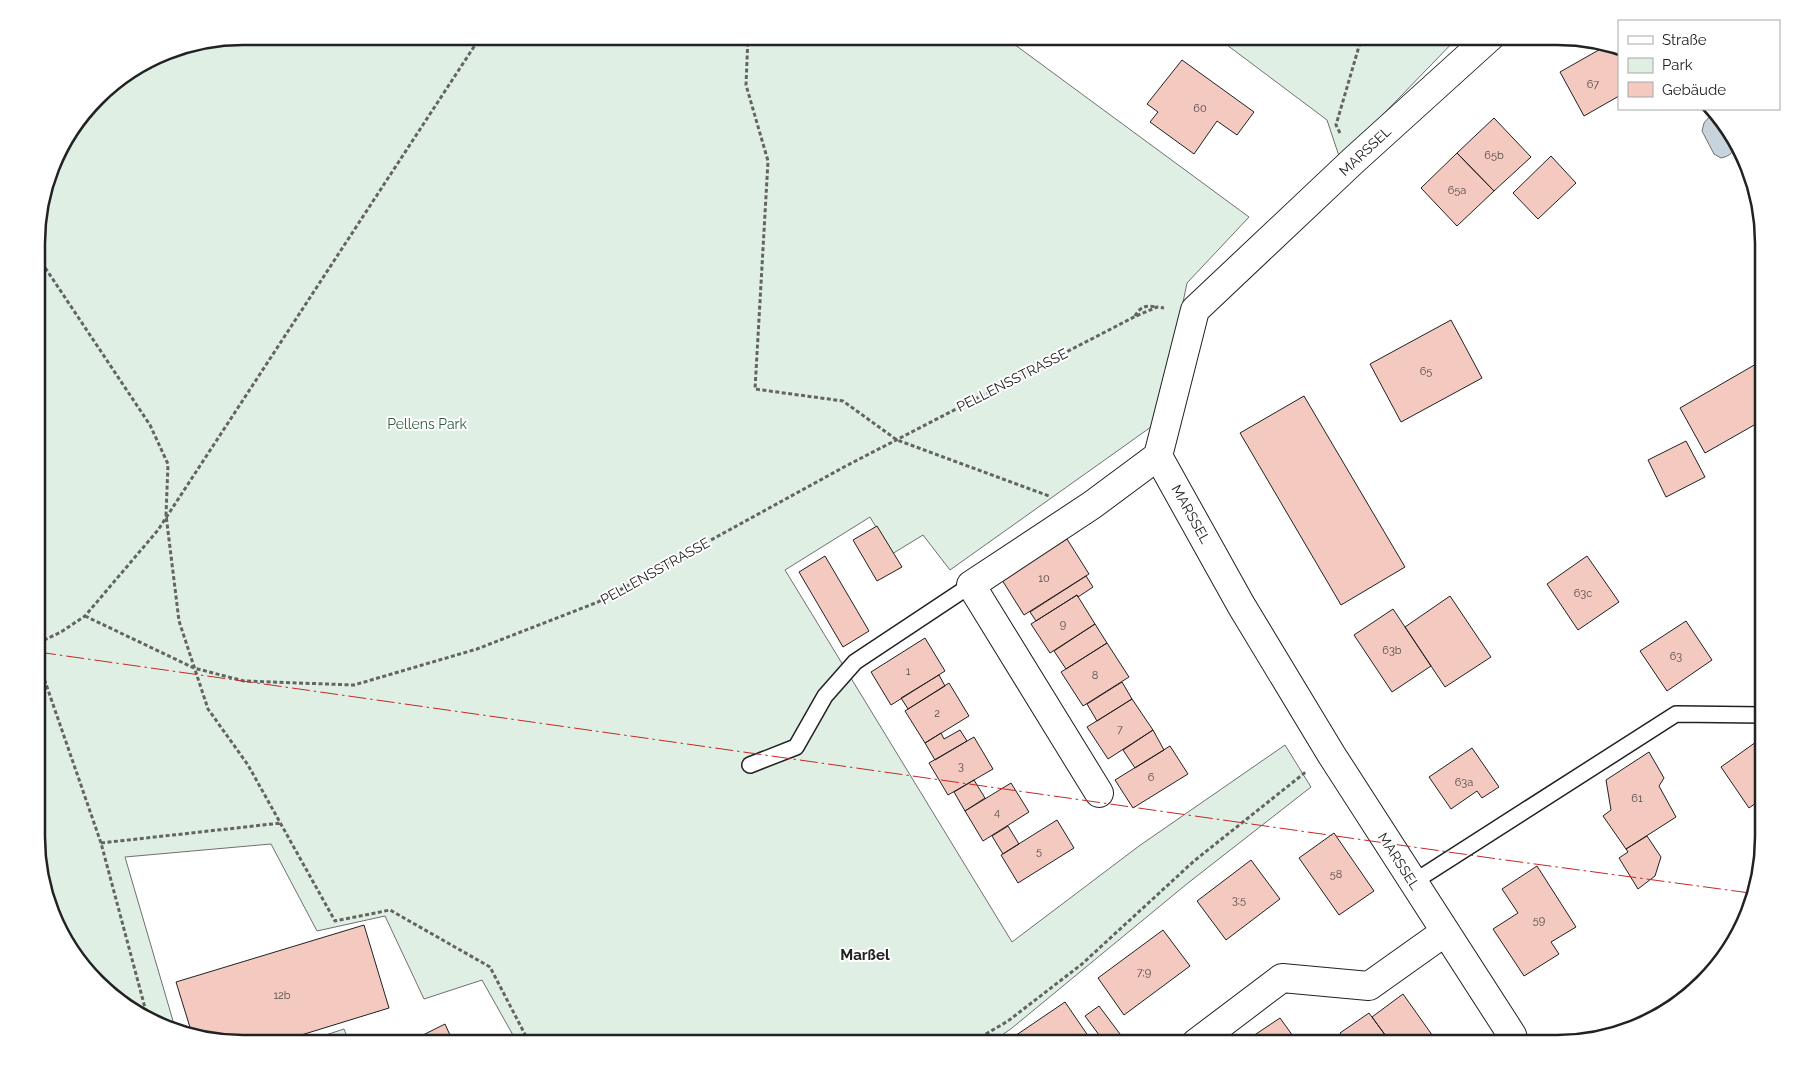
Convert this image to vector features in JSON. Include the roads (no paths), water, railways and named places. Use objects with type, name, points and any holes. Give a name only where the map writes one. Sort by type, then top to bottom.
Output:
[{"type":"street","name":"MARSSEL","points":[[1481,45],[1354,160],[1195,310],[1158,456],[1240,605],[1331,754],[1412,883],[1512,1035]]},
{"type":"street","points":[[1099,793],[971,585],[1085,510],[1158,456]]},
{"type":"street","points":[[1208,1035],[1282,978],[1369,986],[1446,932]]},
{"type":"lane","points":[[750,765],[796,747],[825,696],[855,662],[971,585]]},
{"type":"lane","points":[[1412,883],[1676,714],[1755,714]]},
{"type":"district","name":"Marßel","points":[[865,955]]},
{"type":"park label","name":"Pellens Park","points":[[427,424]]}]
